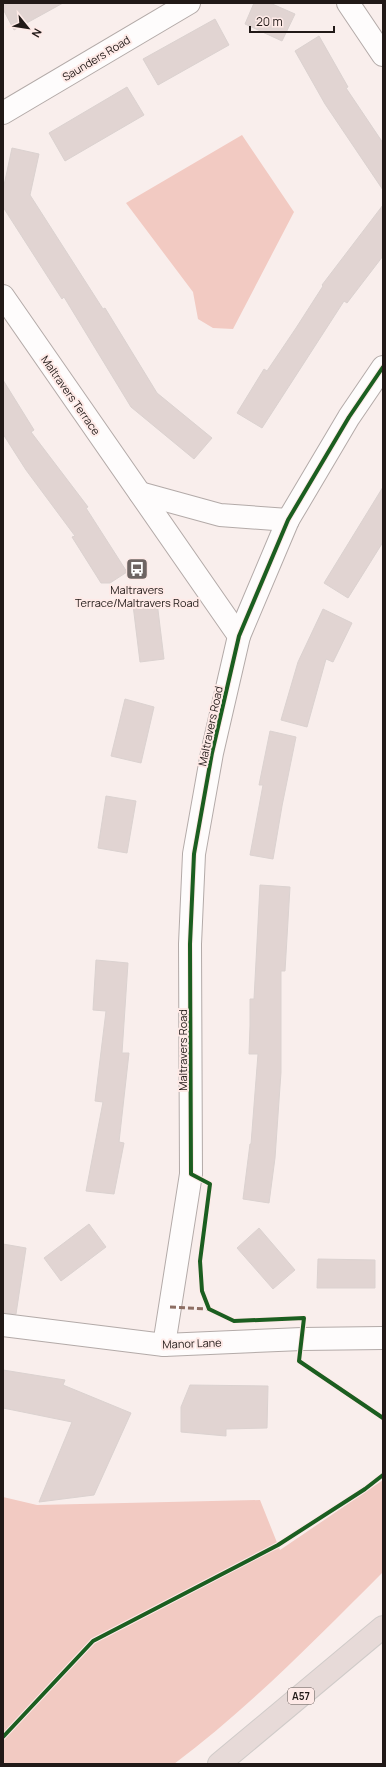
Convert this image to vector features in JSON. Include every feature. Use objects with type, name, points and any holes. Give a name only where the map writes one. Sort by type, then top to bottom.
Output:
[{"type":"highway","name":"A57","points":[[219,1764],[383,1627]]},
{"type":"street","name":"Saunders Road","points":[[3,113],[189,3]]},
{"type":"street","points":[[348,3],[383,55]]},
{"type":"street","name":"Maltravers Terrace","points":[[3,296],[239,636]]},
{"type":"street","name":"Maltravers Road","points":[[164,1345],[191,1174],[190,944],[194,854],[212,753],[239,636],[288,520],[349,417],[383,367]]},
{"type":"street","points":[[140,494],[220,515],[288,520]]},
{"type":"street","name":"Manor Lane","points":[[3,1325],[164,1345],[302,1339],[383,1338]]},
{"type":"shaded area","points":[[242,135],[294,212],[233,329],[213,328],[198,319],[193,292],[126,203]]},
{"type":"shaded area","points":[[383,1480],[383,1572],[282,1672],[229,1720],[174,1764],[3,1764],[3,1497],[37,1505],[260,1500],[280,1550]]},
{"type":"building","points":[[3,3],[63,3],[14,30],[3,9]]},
{"type":"building","points":[[254,3],[270,3],[295,14],[282,41],[245,24]]},
{"type":"building","points":[[215,19],[229,45],[158,85],[143,59]]},
{"type":"building","points":[[319,36],[348,87],[346,88],[383,143],[383,190],[325,104],[295,51]]},
{"type":"building","points":[[127,87],[144,115],[65,161],[49,133]]},
{"type":"building","points":[[12,148],[39,154],[30,195],[103,309],[105,308],[157,393],[212,438],[194,459],[131,407],[64,297],[62,299],[3,207],[3,190]]},
{"type":"building","points":[[383,205],[383,256],[347,303],[344,301],[262,428],[237,413],[264,369],[267,371],[296,328],[323,286],[322,285]]},
{"type":"building","points":[[3,380],[34,430],[31,432],[88,507],[86,508],[127,572],[110,583],[101,583],[72,537],[75,536],[26,470],[3,434]]},
{"type":"building","points":[[383,487],[383,542],[348,598],[324,583]]},
{"type":"building","points":[[157,602],[164,659],[140,662],[133,605]]},
{"type":"building","points":[[323,609],[352,623],[333,662],[326,659],[307,727],[281,720],[298,662]]},
{"type":"building","points":[[125,699],[154,707],[141,763],[111,756]]},
{"type":"building","points":[[270,731],[296,737],[273,859],[250,855],[263,785],[259,785]]},
{"type":"building","points":[[106,796],[136,801],[127,853],[98,848]]},
{"type":"building","points":[[260,885],[290,887],[285,971],[281,971],[281,1072],[275,1158],[269,1203],[243,1199],[251,1144],[258,1054],[249,1054],[250,999],[254,999]]},
{"type":"building","points":[[96,960],[128,963],[122,1053],[129,1053],[119,1142],[124,1143],[114,1194],[86,1191],[103,1102],[95,1101],[106,1011],[93,1010]]},
{"type":"building","points":[[89,1224],[106,1247],[61,1281],[44,1258]]},
{"type":"building","points":[[259,1228],[295,1270],[273,1289],[237,1248]]},
{"type":"building","points":[[3,1244],[26,1248],[16,1314],[3,1313]]},
{"type":"building","points":[[318,1259],[375,1260],[375,1288],[317,1288]]},
{"type":"building","points":[[3,1370],[65,1380],[63,1385],[131,1413],[94,1495],[39,1502],[72,1422],[3,1408]]},
{"type":"building","points":[[190,1385],[268,1386],[267,1428],[226,1429],[226,1436],[181,1432],[181,1407]]},
{"type":"marked path","points":[[170,1307],[209,1309]]},
{"type":"cycle path","points":[[383,367],[349,417],[288,520],[239,636],[212,753],[194,854],[190,944],[191,1174],[210,1184],[200,1261],[202,1291],[209,1309],[234,1321],[304,1318],[299,1361],[383,1418]]},
{"type":"cycle path","points":[[3,1737],[93,1641],[278,1545],[365,1489],[383,1475]]},
{"type":"place","name":"Maltravers Terrace/Maltravers Road","points":[[137,569]]}]
